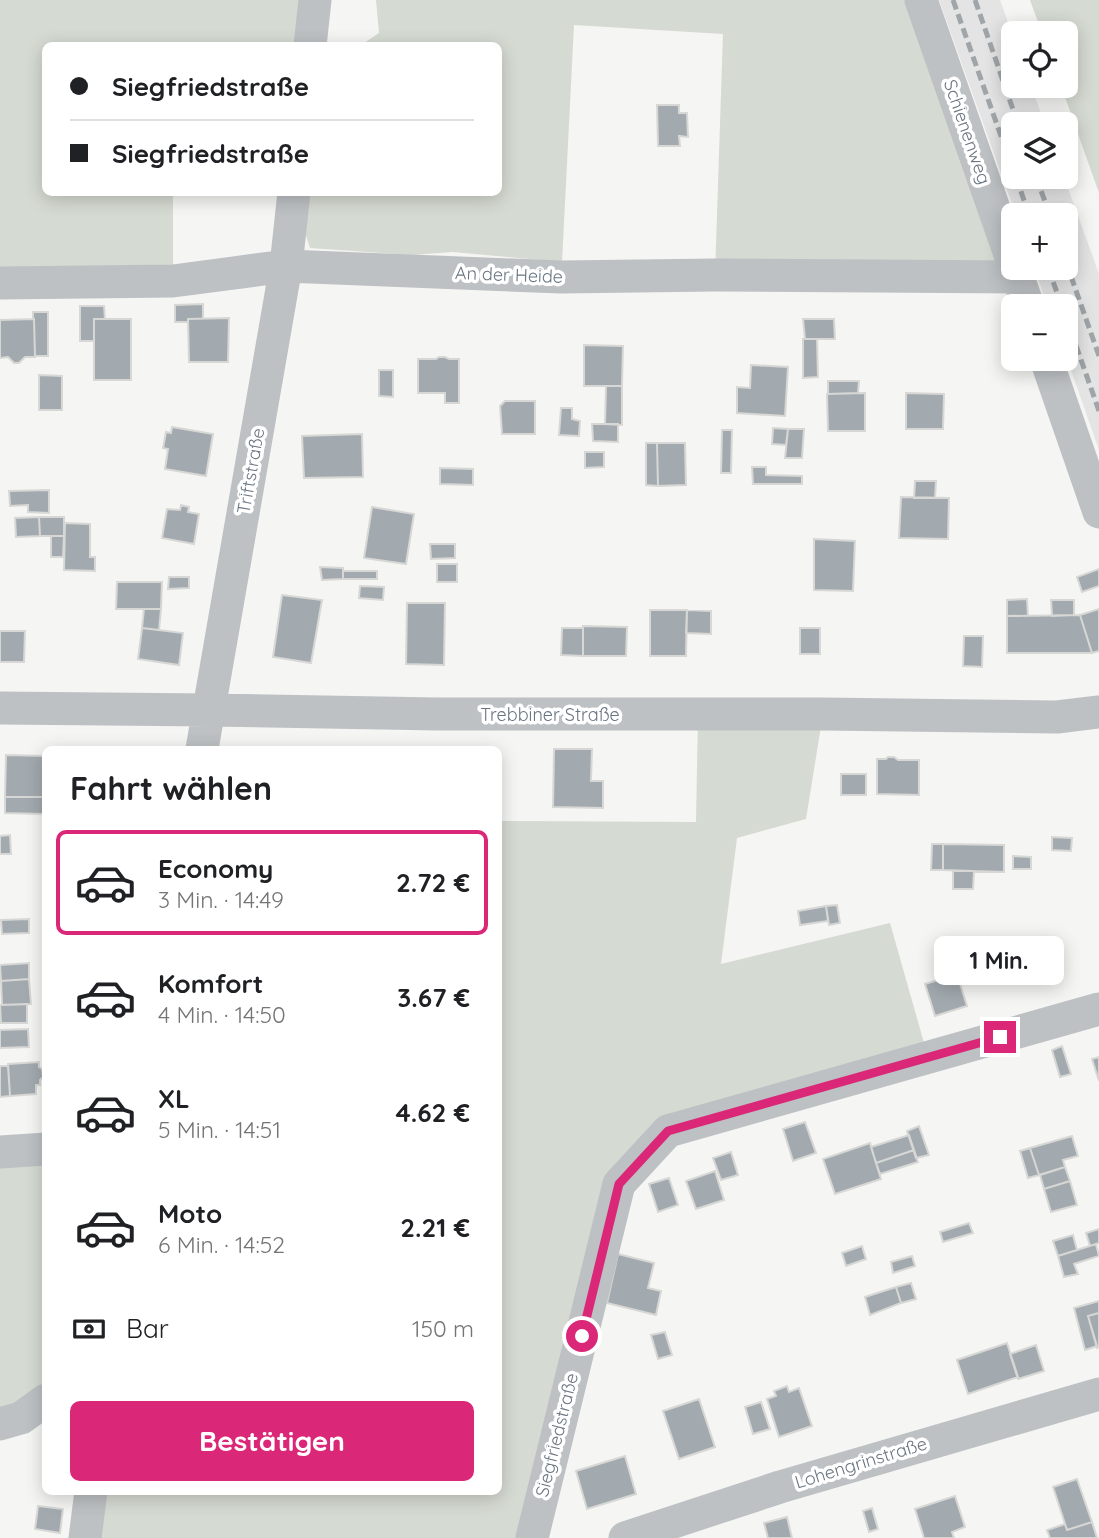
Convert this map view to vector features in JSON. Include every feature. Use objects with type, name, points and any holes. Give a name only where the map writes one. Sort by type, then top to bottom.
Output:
[{"type":"street","points":[[310,42],[315,0]]},
{"type":"street","name":"Schienenweg","points":[[921,0],[1001,228]]},
{"type":"street","name":"Triftstraße","points":[[203,746],[286,266],[294,196]]},
{"type":"street","name":"An der Heide","points":[[0,283],[173,281],[286,266],[561,277],[715,275],[1001,279]]},
{"type":"street","points":[[1050,371],[1099,512]]},
{"type":"street","name":"Trebbiner Straße","points":[[0,708],[438,714],[1043,717],[1099,712]]},
{"type":"street","name":"Siegfriedstraße","points":[[532,1538],[619,1184],[668,1131],[1099,1009]]},
{"type":"street","points":[[0,1152],[42,1149]]},
{"type":"street","name":"Lohengrinstraße","points":[[625,1538],[793,1483],[1099,1394]]},
{"type":"street","points":[[0,1423],[21,1418],[42,1403]]},
{"type":"street","points":[[85,1538],[90,1495]]},
{"type":"shaded area","points":[[0,0],[303,0],[296,42],[42,42],[42,196],[173,196],[173,281],[0,283]]},
{"type":"shaded area","points":[[376,0],[928,0],[1001,225],[1001,263],[715,275],[723,34],[574,25],[562,262],[453,252],[411,255],[310,248],[302,223],[306,196],[502,196],[502,42],[366,42],[379,33]]},
{"type":"shaded area","points":[[939,0],[1000,0],[1008,21],[1001,21],[1001,98],[1035,98],[1041,112],[1001,112],[1001,173]]},
{"type":"shaded area","points":[[1030,0],[1099,0],[1099,193],[1078,134],[1078,112],[1070,112],[1065,98],[1078,98],[1078,21],[1038,21]]},
{"type":"shaded area","points":[[1007,189],[1068,189],[1073,203],[1012,203]]},
{"type":"shaded area","points":[[1078,216],[1099,274],[1099,450],[1071,371],[1078,371],[1078,294],[1044,294],[1038,280],[1078,280]]},
{"type":"shaded area","points":[[823,714],[806,819],[737,838],[721,964],[890,923],[928,1057],[669,1131],[619,1184],[532,1538],[97,1538],[102,1495],[502,1495],[502,821],[696,822],[698,715]]},
{"type":"shaded area","points":[[0,1155],[42,1160],[42,1387],[22,1407],[0,1407]]},
{"type":"building","points":[[657,105],[679,105],[679,113],[687,113],[688,137],[679,136],[680,146],[658,146]]},
{"type":"building","points":[[203,304],[203,319],[175,322],[175,305]]},
{"type":"building","points":[[80,306],[104,306],[105,319],[94,319],[94,341],[80,341]]},
{"type":"building","points":[[33,312],[48,312],[48,356],[35,356]]},
{"type":"building","points":[[229,318],[228,362],[189,362],[188,319]]},
{"type":"building","points":[[34,319],[35,357],[25,357],[19,363],[14,363],[8,357],[0,358],[0,320]]},
{"type":"building","points":[[94,319],[131,319],[131,380],[94,380]]},
{"type":"building","points":[[803,319],[834,319],[835,339],[805,339]]},
{"type":"building","points":[[803,339],[817,339],[818,377],[803,378]]},
{"type":"building","points":[[584,345],[623,346],[622,386],[584,386]]},
{"type":"building","points":[[418,359],[459,359],[459,403],[445,403],[445,393],[418,393]]},
{"type":"building","points":[[751,365],[788,367],[785,416],[737,413],[737,387],[750,388]]},
{"type":"building","points":[[379,370],[393,370],[393,397],[379,396]]},
{"type":"building","points":[[39,375],[62,376],[62,410],[39,410]]},
{"type":"building","points":[[828,381],[859,381],[858,393],[828,394]]},
{"type":"building","points":[[606,386],[622,386],[622,425],[605,424]]},
{"type":"building","points":[[865,393],[865,431],[828,431],[827,394]]},
{"type":"building","points":[[906,393],[944,394],[943,429],[906,429]]},
{"type":"building","points":[[505,401],[535,401],[535,434],[502,434],[500,406]]},
{"type":"building","points":[[561,408],[572,408],[572,419],[580,421],[579,436],[559,435]]},
{"type":"building","points":[[592,424],[618,424],[618,442],[593,441]]},
{"type":"building","points":[[172,427],[213,434],[206,476],[165,469],[168,449],[163,448],[166,432],[171,433]]},
{"type":"building","points":[[773,428],[788,429],[786,445],[772,444]]},
{"type":"building","points":[[788,429],[804,429],[802,458],[785,458]]},
{"type":"building","points":[[722,430],[732,430],[731,473],[721,473]]},
{"type":"building","points":[[362,434],[363,477],[304,478],[302,436]]},
{"type":"building","points":[[646,443],[657,443],[658,486],[646,485]]},
{"type":"building","points":[[657,443],[685,443],[686,485],[658,486]]},
{"type":"building","points":[[585,452],[604,452],[604,467],[585,468]]},
{"type":"building","points":[[752,467],[766,467],[766,475],[802,476],[802,484],[753,484]]},
{"type":"building","points":[[440,468],[473,469],[473,485],[440,484]]},
{"type":"building","points":[[915,481],[936,481],[935,498],[914,498]]},
{"type":"building","points":[[49,490],[49,513],[28,512],[28,505],[10,506],[9,491]]},
{"type":"building","points":[[901,497],[949,498],[948,539],[899,538]]},
{"type":"building","points":[[181,505],[189,507],[188,512],[199,514],[194,544],[162,538],[167,509],[180,510]]},
{"type":"building","points":[[372,507],[414,514],[406,564],[364,558]]},
{"type":"building","points":[[39,517],[40,536],[16,537],[15,518]]},
{"type":"building","points":[[39,517],[64,517],[64,536],[40,536]]},
{"type":"building","points":[[65,523],[90,524],[90,557],[95,557],[95,571],[64,570]]},
{"type":"building","points":[[51,536],[64,536],[63,557],[51,557]]},
{"type":"building","points":[[814,539],[855,541],[853,591],[814,590]]},
{"type":"building","points":[[430,544],[455,544],[455,558],[431,559]]},
{"type":"building","points":[[437,564],[457,564],[457,582],[437,582]]},
{"type":"building","points":[[320,567],[343,568],[343,579],[322,580]]},
{"type":"building","points":[[1099,569],[1099,586],[1082,592],[1077,577]]},
{"type":"building","points":[[343,571],[377,571],[377,579],[343,579]]},
{"type":"building","points":[[169,577],[189,577],[189,588],[168,589]]},
{"type":"building","points":[[117,582],[162,582],[161,609],[116,609]]},
{"type":"building","points":[[360,586],[384,587],[383,600],[359,598]]},
{"type":"building","points":[[282,595],[322,600],[311,663],[273,657]]},
{"type":"building","points":[[1027,599],[1028,616],[1007,616],[1007,600]]},
{"type":"building","points":[[1051,600],[1074,600],[1074,615],[1052,616]]},
{"type":"building","points":[[407,603],[445,603],[444,665],[406,664]]},
{"type":"building","points":[[144,609],[161,609],[159,630],[142,628]]},
{"type":"building","points":[[1099,609],[1099,651],[1092,653],[1080,615]]},
{"type":"building","points":[[650,610],[687,610],[686,656],[650,656]]},
{"type":"building","points":[[687,610],[711,611],[711,634],[686,633]]},
{"type":"building","points":[[1080,615],[1092,653],[1007,653],[1007,616]]},
{"type":"building","points":[[583,626],[627,627],[626,656],[583,656]]},
{"type":"building","points":[[142,628],[183,633],[179,665],[138,659]]},
{"type":"building","points":[[562,628],[583,628],[583,656],[561,655]]},
{"type":"building","points":[[800,628],[820,628],[820,654],[800,654]]},
{"type":"building","points":[[0,631],[25,631],[24,662],[0,662]]},
{"type":"building","points":[[964,636],[983,636],[982,667],[963,666]]},
{"type":"building","points":[[554,749],[592,749],[591,781],[603,781],[603,808],[553,807]]},
{"type":"building","points":[[6,755],[42,756],[42,797],[5,797]]},
{"type":"building","points":[[888,757],[919,760],[919,795],[877,794],[877,759]]},
{"type":"building","points":[[841,774],[866,774],[866,795],[841,795]]},
{"type":"building","points":[[5,797],[42,797],[42,814],[5,813]]},
{"type":"building","points":[[10,835],[11,854],[0,854],[0,836]]},
{"type":"building","points":[[1052,837],[1072,838],[1071,851],[1052,850]]},
{"type":"building","points":[[932,844],[943,844],[943,870],[931,870]]},
{"type":"building","points":[[943,844],[1004,845],[1004,872],[943,870]]},
{"type":"building","points":[[1013,856],[1031,857],[1031,869],[1013,869]]},
{"type":"building","points":[[953,871],[974,871],[973,889],[953,889]]},
{"type":"building","points":[[837,905],[840,923],[829,925],[826,906]]},
{"type":"building","points":[[826,906],[828,921],[800,925],[798,911]]},
{"type":"building","points":[[29,919],[29,933],[2,934],[1,920]]},
{"type":"building","points":[[29,963],[29,979],[1,981],[0,965]]},
{"type":"building","points":[[957,974],[967,1006],[935,1016],[925,984]]},
{"type":"building","points":[[29,979],[31,1004],[2,1005],[1,981]]},
{"type":"building","points":[[27,1004],[27,1023],[1,1023],[0,1005]]},
{"type":"building","points":[[28,1029],[29,1047],[0,1048],[0,1030]]},
{"type":"building","points":[[1062,1046],[1071,1074],[1060,1077],[1052,1050]]},
{"type":"building","points":[[1099,1057],[1099,1081],[1092,1059]]},
{"type":"building","points":[[39,1062],[42,1078],[40,1085],[36,1085],[36,1094],[10,1096],[8,1064]]},
{"type":"building","points":[[0,1066],[8,1066],[10,1096],[0,1097]]},
{"type":"building","points":[[805,1122],[816,1153],[793,1161],[783,1129]]},
{"type":"building","points":[[919,1126],[929,1155],[916,1158],[907,1131]]},
{"type":"building","points":[[909,1135],[914,1150],[876,1163],[871,1147]]},
{"type":"building","points":[[1072,1136],[1078,1156],[1063,1160],[1065,1167],[1039,1175],[1030,1148]]},
{"type":"building","points":[[870,1143],[881,1179],[835,1194],[823,1159]]},
{"type":"building","points":[[1030,1148],[1039,1175],[1028,1178],[1020,1151]]},
{"type":"building","points":[[914,1150],[918,1162],[880,1174],[876,1163]]},
{"type":"building","points":[[731,1152],[738,1175],[721,1180],[713,1158]]},
{"type":"building","points":[[1065,1167],[1070,1181],[1044,1189],[1040,1175]]},
{"type":"building","points":[[715,1171],[724,1200],[696,1209],[686,1181]]},
{"type":"building","points":[[669,1178],[678,1205],[658,1212],[649,1184]]},
{"type":"building","points":[[1070,1181],[1077,1205],[1051,1212],[1044,1189]]},
{"type":"building","points":[[969,1223],[973,1233],[943,1242],[940,1232]]},
{"type":"building","points":[[1099,1229],[1099,1243],[1090,1246],[1086,1233]]},
{"type":"building","points":[[1073,1235],[1077,1250],[1058,1256],[1053,1241]]},
{"type":"building","points":[[1096,1244],[1099,1256],[1074,1264],[1078,1274],[1064,1277],[1058,1256]]},
{"type":"building","points":[[862,1246],[866,1259],[846,1266],[842,1253]]},
{"type":"building","points":[[618,1254],[654,1263],[648,1288],[661,1291],[656,1315],[607,1303]]},
{"type":"building","points":[[912,1256],[915,1266],[893,1273],[891,1262]]},
{"type":"building","points":[[911,1283],[916,1299],[901,1303],[896,1287]]},
{"type":"building","points":[[896,1287],[901,1303],[870,1315],[865,1297]]},
{"type":"building","points":[[1099,1301],[1099,1313],[1088,1316],[1097,1346],[1085,1350],[1074,1308]]},
{"type":"building","points":[[1099,1313],[1099,1347],[1097,1348],[1088,1316]]},
{"type":"building","points":[[665,1332],[672,1355],[658,1359],[651,1335]]},
{"type":"building","points":[[1007,1343],[1018,1377],[968,1394],[957,1360]]},
{"type":"building","points":[[1036,1345],[1044,1371],[1018,1379],[1010,1354]]},
{"type":"building","points":[[787,1386],[789,1392],[799,1388],[812,1426],[779,1437],[767,1399],[776,1396],[774,1391]]},
{"type":"building","points":[[699,1399],[715,1447],[679,1459],[663,1411]]},
{"type":"building","points":[[761,1402],[770,1429],[753,1434],[745,1407]]},
{"type":"building","points":[[625,1456],[636,1494],[587,1509],[576,1471]]},
{"type":"building","points":[[1077,1479],[1092,1522],[1067,1530],[1053,1487]]},
{"type":"building","points":[[955,1496],[965,1527],[952,1532],[954,1538],[924,1538],[915,1509]]},
{"type":"building","points":[[38,1506],[63,1509],[60,1533],[35,1529]]},
{"type":"building","points":[[872,1508],[878,1529],[869,1532],[863,1511]]},
{"type":"building","points":[[787,1517],[792,1538],[768,1538],[764,1523]]},
{"type":"building","points":[[1092,1522],[1097,1538],[1050,1538],[1047,1530],[1065,1524],[1067,1530]]},
{"type":"railway","points":[[953,0],[1001,136]]},
{"type":"railway","points":[[975,0],[1014,112]]},
{"type":"railway","points":[[1020,189],[1025,203]]},
{"type":"railway","points":[[1040,189],[1046,203]]},
{"type":"railway","points":[[1052,280],[1058,294]]},
{"type":"railway","points":[[1072,280],[1099,356]]},
{"type":"railway","points":[[1078,351],[1099,411]]},
{"type":"route","points":[[582,1336],[619,1184],[668,1131],[1000,1037]]}]
